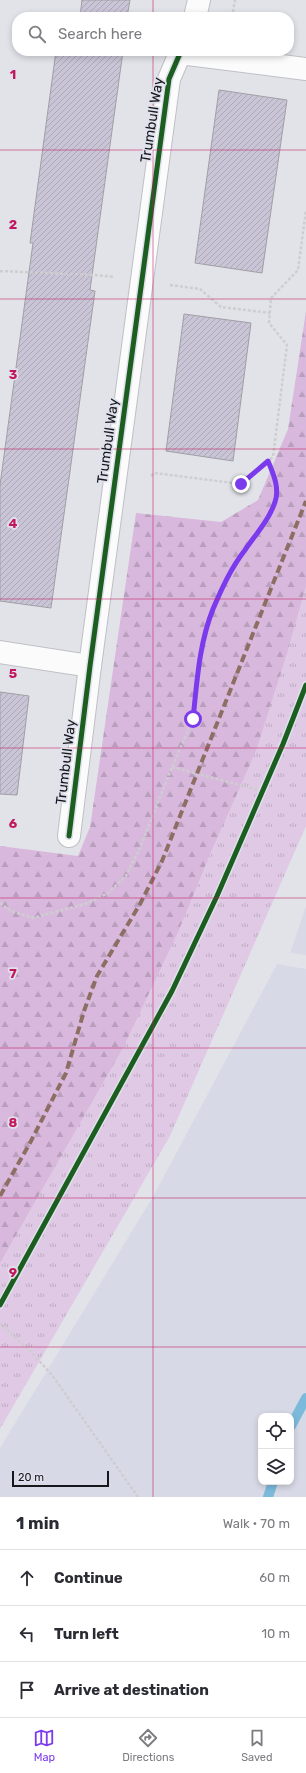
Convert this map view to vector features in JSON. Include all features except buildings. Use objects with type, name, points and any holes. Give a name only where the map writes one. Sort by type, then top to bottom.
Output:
[{"type":"street","points":[[196,12],[199,0]]},
{"type":"street","name":"Trumbull Way","points":[[69,836],[90,666],[169,79],[178,56]]},
{"type":"street","name":"Trumbull Way","points":[[210,56],[306,69]]},
{"type":"street","points":[[0,652],[90,666]]},
{"type":"path","points":[[233,12],[235,0]]},
{"type":"path","points":[[151,476],[154,473],[241,484],[273,457],[288,345],[269,323],[271,298],[298,270],[306,210]]},
{"type":"path","points":[[0,271],[94,274],[122,278]]},
{"type":"path","points":[[169,284],[200,289],[221,307],[270,313]]},
{"type":"path","points":[[0,903],[11,911],[33,918],[88,903],[108,893],[126,876],[140,848],[193,719],[201,649],[213,610],[229,574],[244,550],[262,529],[276,500],[276,478],[268,461]]},
{"type":"path","points":[[172,767],[262,791]]},
{"type":"path","points":[[259,798],[265,785]]},
{"type":"path","points":[[0,1322],[52,1375],[138,1497]]},
{"type":"shaded area","points":[[306,906],[306,955],[290,953]]},
{"type":"shaded area","points":[[277,964],[306,969],[306,1497],[0,1497],[0,1448],[154,1195]]},
{"type":"green space","points":[[306,311],[306,586],[287,653],[256,751],[211,852],[178,932],[124,1046],[0,1263],[0,846],[78,856],[90,827],[136,513],[221,522],[258,500],[288,429]]},
{"type":"green space","points":[[306,388],[306,826],[170,1136],[0,1429],[0,1122]]},
{"type":"waterway","points":[[294,1420],[306,1398]]},
{"type":"waterway","points":[[268,1497],[272,1485]]},
{"type":"marked path","points":[[0,1196],[31,1141],[66,1073],[84,1011],[97,976],[140,904],[162,861],[306,501]]},
{"type":"cycle path","points":[[69,836],[90,666],[169,79],[179,56]]},
{"type":"cycle path","points":[[0,1305],[172,991],[217,896],[283,744],[306,685]]},
{"type":"route","points":[[193,719],[201,649],[213,610],[229,574],[244,550],[262,529],[276,500],[276,478],[268,461],[241,484]]}]
